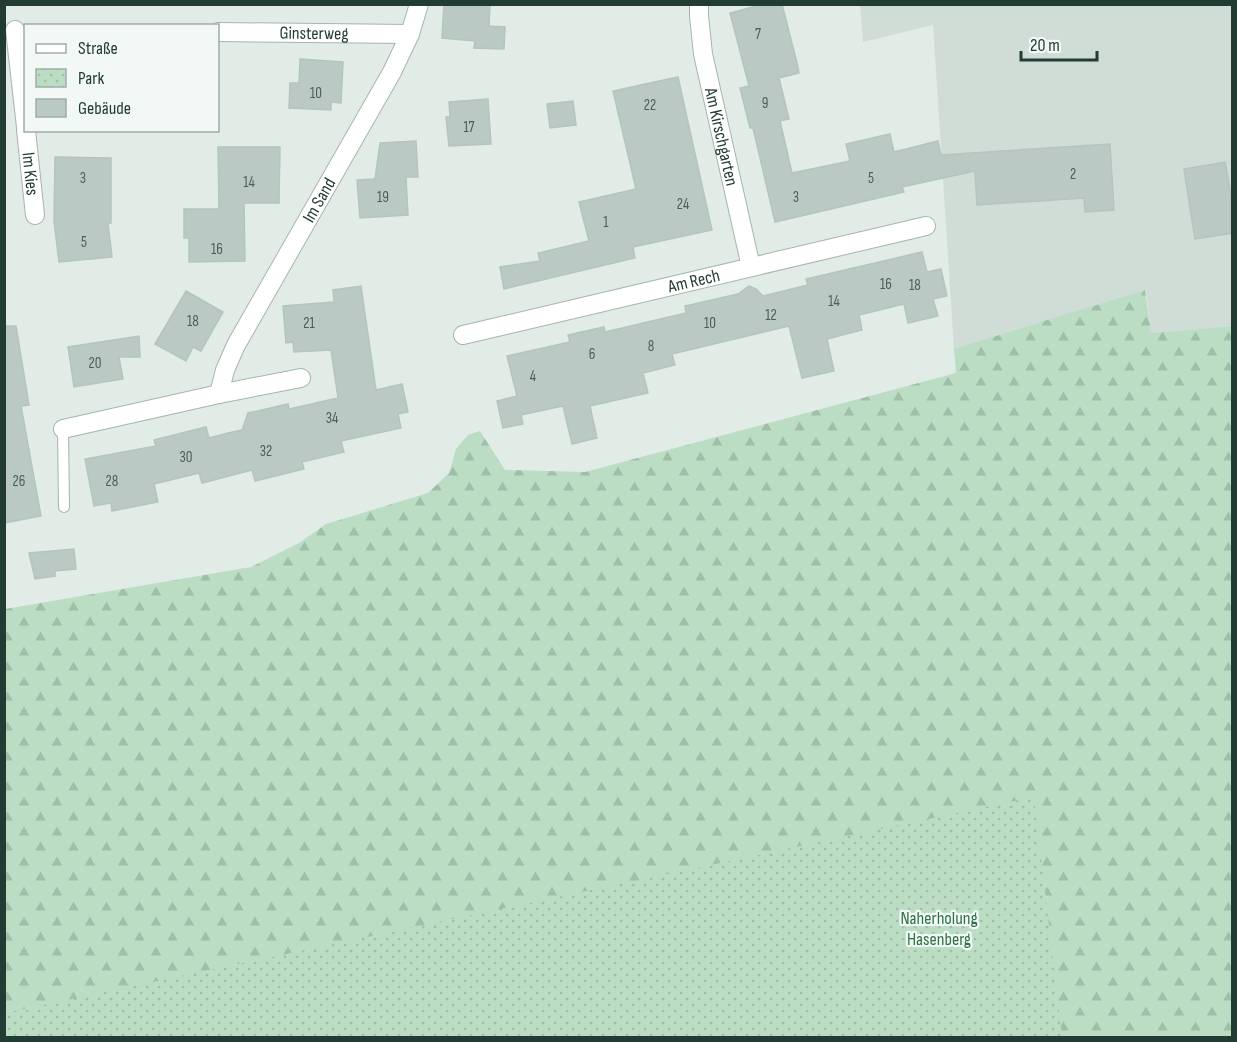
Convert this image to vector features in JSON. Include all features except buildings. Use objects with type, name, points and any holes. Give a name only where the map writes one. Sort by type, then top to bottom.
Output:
[{"type":"street","name":"Im Sand","points":[[219,394],[225,370],[236,345],[392,72],[410,34],[418,4]]},
{"type":"street","name":"Am Kirschgarten","points":[[699,4],[703,54],[751,267]]},
{"type":"street","name":"Im Kies","points":[[15,30],[24,111]]},
{"type":"street","name":"Ginsterweg","points":[[219,32],[410,34]]},
{"type":"street","name":"Im Kies","points":[[26,132],[35,215]]},
{"type":"street","name":"Am Rech","points":[[463,335],[926,226]]},
{"type":"street","points":[[63,429],[301,378]]},
{"type":"lane","points":[[63,429],[64,507]]},
{"type":"shaded area","points":[[860,5],[1232,5],[1232,326],[1151,333],[1146,291],[954,349],[933,25],[863,42]]},
{"type":"green space","points":[[1145,290],[1151,333],[1232,326],[1232,1037],[5,1038],[5,609],[251,567],[299,543],[326,524],[428,493],[449,473],[456,449],[468,435],[480,431],[505,470],[585,472],[956,373],[954,349]]},
{"type":"green space","name":"Naherholung Hasenberg","points":[[1034,797],[1062,1037],[5,1037],[5,1013]]}]
